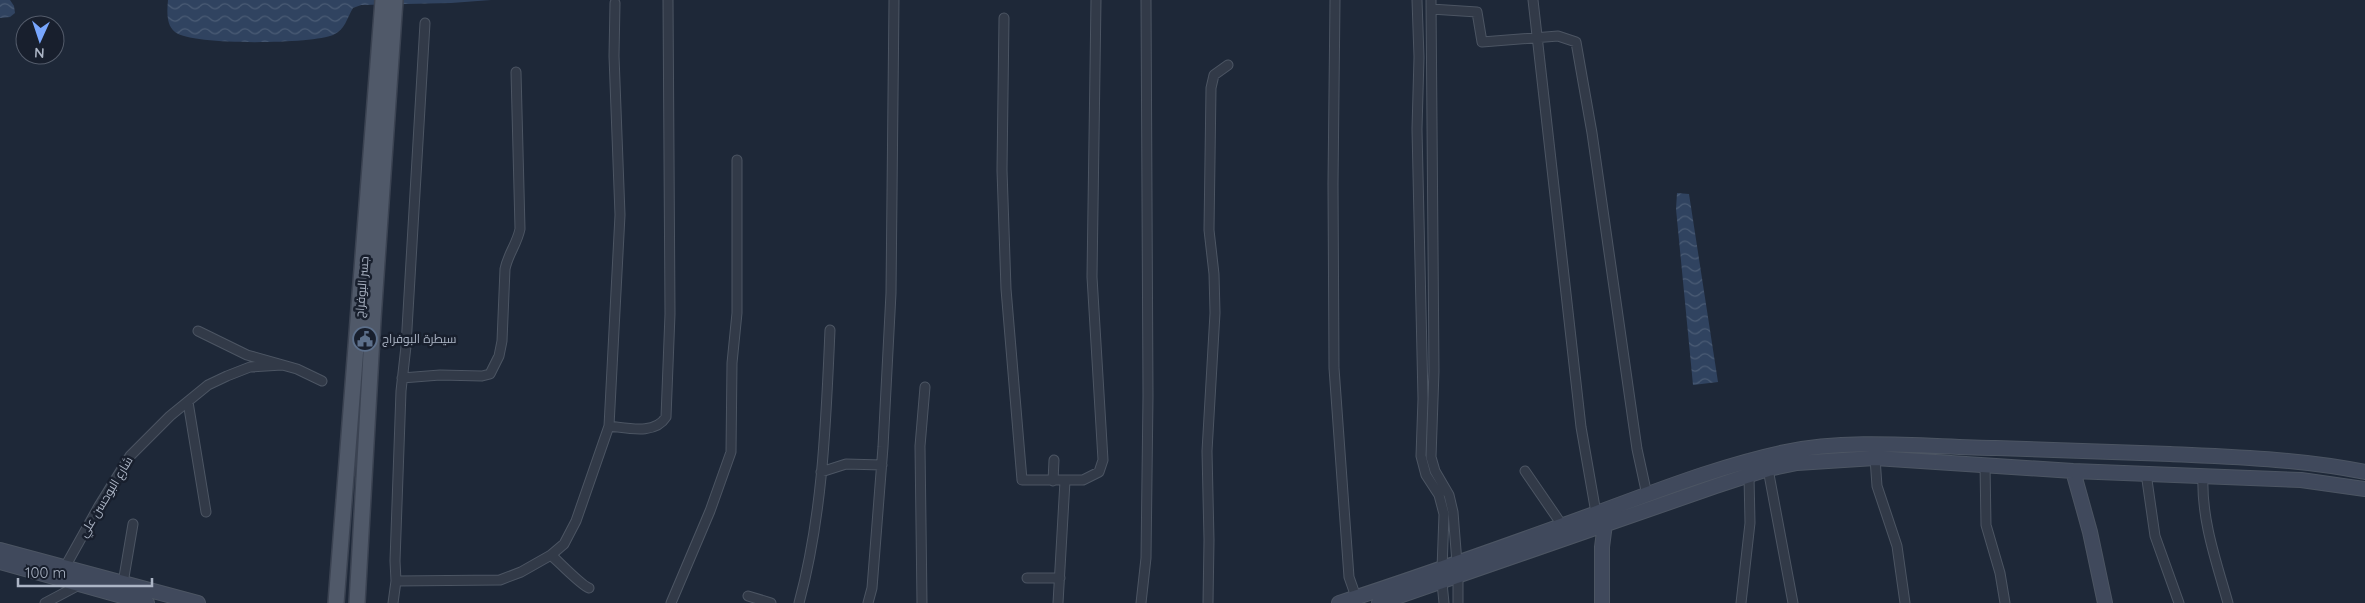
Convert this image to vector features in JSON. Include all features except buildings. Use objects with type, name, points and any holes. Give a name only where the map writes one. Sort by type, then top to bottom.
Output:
[{"type":"main road","name":"جسر البوفراج","points":[[357,603],[383,0]]},
{"type":"main road","name":"جسر البوفراج","points":[[336,603],[377,167],[395,0]]},
{"type":"main road","points":[[1379,603],[1562,525],[1754,459],[1788,451],[1826,446],[1875,445],[2037,449],[2228,456],[2308,462],[2365,472]]},
{"type":"main road","points":[[2036,469],[2037,449]]},
{"type":"main road","points":[[1458,570],[1605,524],[1768,469],[1797,463],[1876,458],[2036,469],[2301,480],[2365,490]]},
{"type":"main road","points":[[2073,470],[2090,532],[2105,603]]},
{"type":"main road","points":[[1602,603],[1602,547],[1605,524]]},
{"type":"main road","points":[[0,550],[198,603]]},
{"type":"main road","points":[[0,562],[146,603]]},
{"type":"main road","points":[[1347,601],[1442,576]]},
{"type":"street","points":[[610,426],[641,429],[657,427],[662,424],[666,417],[670,314],[668,0]]},
{"type":"street","points":[[868,603],[872,588],[882,464],[891,293],[894,0]]},
{"type":"street","points":[[1004,18],[1002,170],[1006,289],[1022,480],[1065,481],[1092,477],[1099,472],[1103,460],[1092,277],[1096,0]]},
{"type":"street","points":[[1142,603],[1146,558],[1148,405],[1146,0]]},
{"type":"street","points":[[1335,0],[1334,368],[1349,577],[1347,601]]},
{"type":"street","points":[[1417,0],[1419,58],[1417,129],[1423,399],[1421,456],[1426,475],[1439,495],[1444,514],[1442,576],[1444,603]]},
{"type":"street","points":[[1533,0],[1581,427],[1596,513]]},
{"type":"street","points":[[396,581],[500,580],[521,572],[551,554],[564,544],[576,522],[610,426],[620,215],[614,56],[615,3]]},
{"type":"street","points":[[1458,603],[1458,570],[1453,512],[1449,495],[1434,472],[1431,457],[1434,361],[1431,4],[1477,12],[1482,42],[1558,36],[1576,42],[1592,133],[1637,449],[1647,495]]},
{"type":"street","points":[[393,603],[396,581],[395,552],[402,378],[425,23]]},
{"type":"street","points":[[1208,603],[1207,451],[1215,313],[1214,274],[1209,230],[1211,88],[1214,75],[1228,65]]},
{"type":"street","points":[[402,378],[440,375],[482,376],[490,374],[499,356],[502,341],[505,269],[507,260],[518,242],[520,229],[520,165],[516,72]]},
{"type":"street","points":[[671,603],[710,511],[731,452],[732,363],[737,313],[736,160]]},
{"type":"street","points":[[799,603],[814,527],[825,440],[830,330]]},
{"type":"street","points":[[198,332],[248,355],[297,369],[322,381]]},
{"type":"street","name":"شارع البوحسن علي","points":[[65,567],[130,456],[170,416],[208,384],[250,367],[282,365]]},
{"type":"street","points":[[922,603],[920,446],[925,386]]},
{"type":"street","points":[[188,402],[206,512]]},
{"type":"street","points":[[1876,458],[1878,486],[1897,546],[1905,603]]},
{"type":"street","points":[[1053,481],[1054,460]]},
{"type":"street","points":[[821,472],[846,464],[882,464]]},
{"type":"street","points":[[1985,465],[1986,525],[2000,573],[2005,603]]},
{"type":"street","points":[[1768,469],[1793,603]]},
{"type":"street","points":[[1525,470],[1562,525]]},
{"type":"street","points":[[2146,473],[2155,536],[2179,603]]},
{"type":"street","points":[[2203,475],[2202,500],[2205,516],[2228,603]]},
{"type":"street","points":[[1741,603],[1750,523],[1749,476]]},
{"type":"street","points":[[1058,603],[1065,481]]},
{"type":"street","points":[[123,583],[133,524]]},
{"type":"street","points":[[551,554],[583,586],[589,588]]},
{"type":"street","points":[[1027,578],[1060,578]]},
{"type":"street","points":[[46,603],[80,585]]},
{"type":"street","points":[[748,596],[771,603]]},
{"type":"water","points":[[0,0],[10,0],[14,6],[15,13],[10,17],[0,18]]},
{"type":"water","points":[[168,0],[491,0],[361,5],[353,8],[343,27],[333,35],[302,40],[252,42],[204,40],[186,37],[175,32],[170,26],[167,13]]},
{"type":"water","points":[[1677,193],[1689,194],[1718,382],[1693,385],[1676,209]]},
{"type":"place","name":"سيطرة البوفراج","points":[[365,339]]}]
